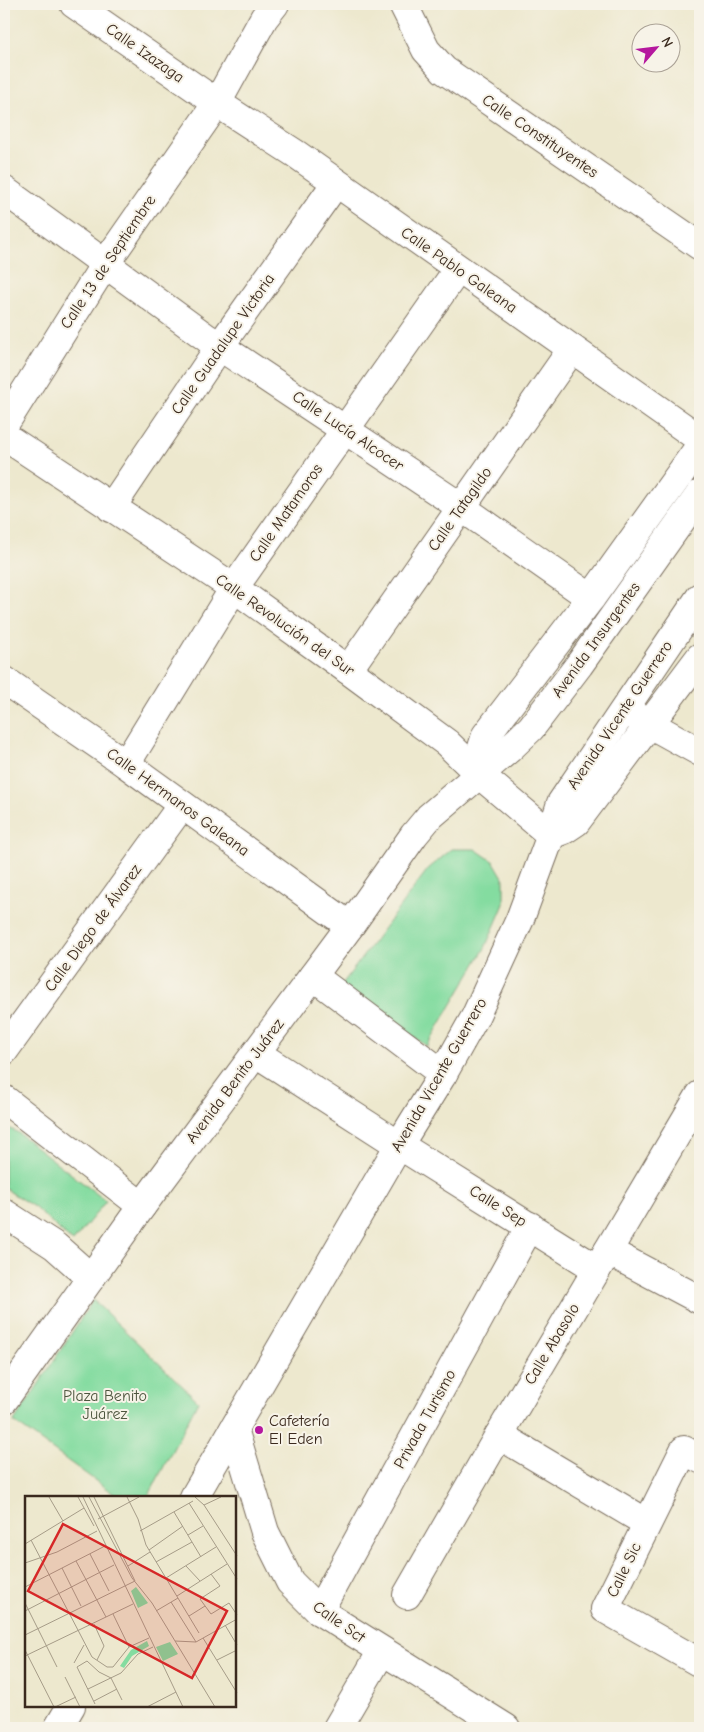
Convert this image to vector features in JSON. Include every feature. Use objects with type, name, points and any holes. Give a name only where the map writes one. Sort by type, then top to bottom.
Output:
[{"type":"street","name":"Calle Izazaga","points":[[74,4],[217,103]]},
{"type":"street","name":"Calle 13 de Septiembre","points":[[4,424],[105,264],[217,103],[264,18],[275,4]]},
{"type":"street","name":"Calle Constituyentes","points":[[403,4],[426,50],[444,70],[700,246]]},
{"type":"street","name":"Calle Pablo Galeana","points":[[217,103],[296,154],[700,439]]},
{"type":"street","name":"Calle Guadalupe Victoria","points":[[111,508],[220,346],[336,183]]},
{"type":"street","name":"Calle Lucía Alcocer","points":[[4,190],[220,346],[461,507],[591,598]]},
{"type":"street","name":"Calle Matamoros","points":[[126,764],[234,588],[458,269]]},
{"type":"street","name":"Calle Tatagildo","points":[[348,670],[572,349]]},
{"type":"street","name":"Calle Revolución del Sur","points":[[4,436],[234,588],[348,670],[447,743],[480,775],[552,835]]},
{"type":"street","points":[[480,775],[480,754],[486,735],[591,598],[700,446]]},
{"type":"street","name":"Avenida Insurgentes","points":[[480,775],[531,728],[579,665],[700,494]]},
{"type":"street","name":"Avenida Vicente Guerrero","points":[[195,1496],[475,1017],[520,919],[552,835],[561,803],[700,597]]},
{"type":"street","points":[[552,835],[576,822],[700,656]]},
{"type":"street","name":"Calle Hermanos Galeana","points":[[8,691],[126,764],[350,926]]},
{"type":"street","points":[[623,709],[700,752]]},
{"type":"street","name":"Avenida Benito Juárez","points":[[4,1400],[142,1206],[350,926],[414,836],[429,817],[480,775]]},
{"type":"street","name":"Calle Diego de Álvarez","points":[[4,1051],[182,805]]},
{"type":"street","points":[[313,976],[443,1074]]},
{"type":"street","name":"Calle Sep","points":[[256,1052],[399,1145],[530,1226],[603,1260],[700,1300]]},
{"type":"street","name":"Calle Abasolo","points":[[407,1595],[499,1435],[700,1095]]},
{"type":"street","points":[[4,1099],[142,1206]]},
{"type":"street","points":[[4,1213],[54,1246],[90,1278]]},
{"type":"street","name":"Privada Turismo","points":[[319,1611],[530,1226]]},
{"type":"street","name":"Calle Sct","points":[[234,1429],[265,1532],[290,1582],[319,1611],[506,1728]]},
{"type":"street","points":[[499,1435],[647,1523]]},
{"type":"street","name":"Calle Sic","points":[[700,1459],[684,1450],[605,1609],[700,1663]]},
{"type":"street","points":[[337,1728],[382,1651]]},
{"type":"street","points":[[58,1728],[70,1707]]},
{"type":"green space","points":[[452,849],[475,849],[494,862],[504,879],[504,904],[485,948],[427,1046],[340,987],[428,869]]},
{"type":"green space","points":[[4,1126],[17,1132],[106,1201],[73,1242],[34,1207],[4,1188]]},
{"type":"green space","name":"Plaza Benito Juárez","points":[[93,1300],[198,1401],[149,1496],[117,1496],[14,1422]]},
{"type":"place","name":"Cafetería El Eden","points":[[259,1430]]}]
